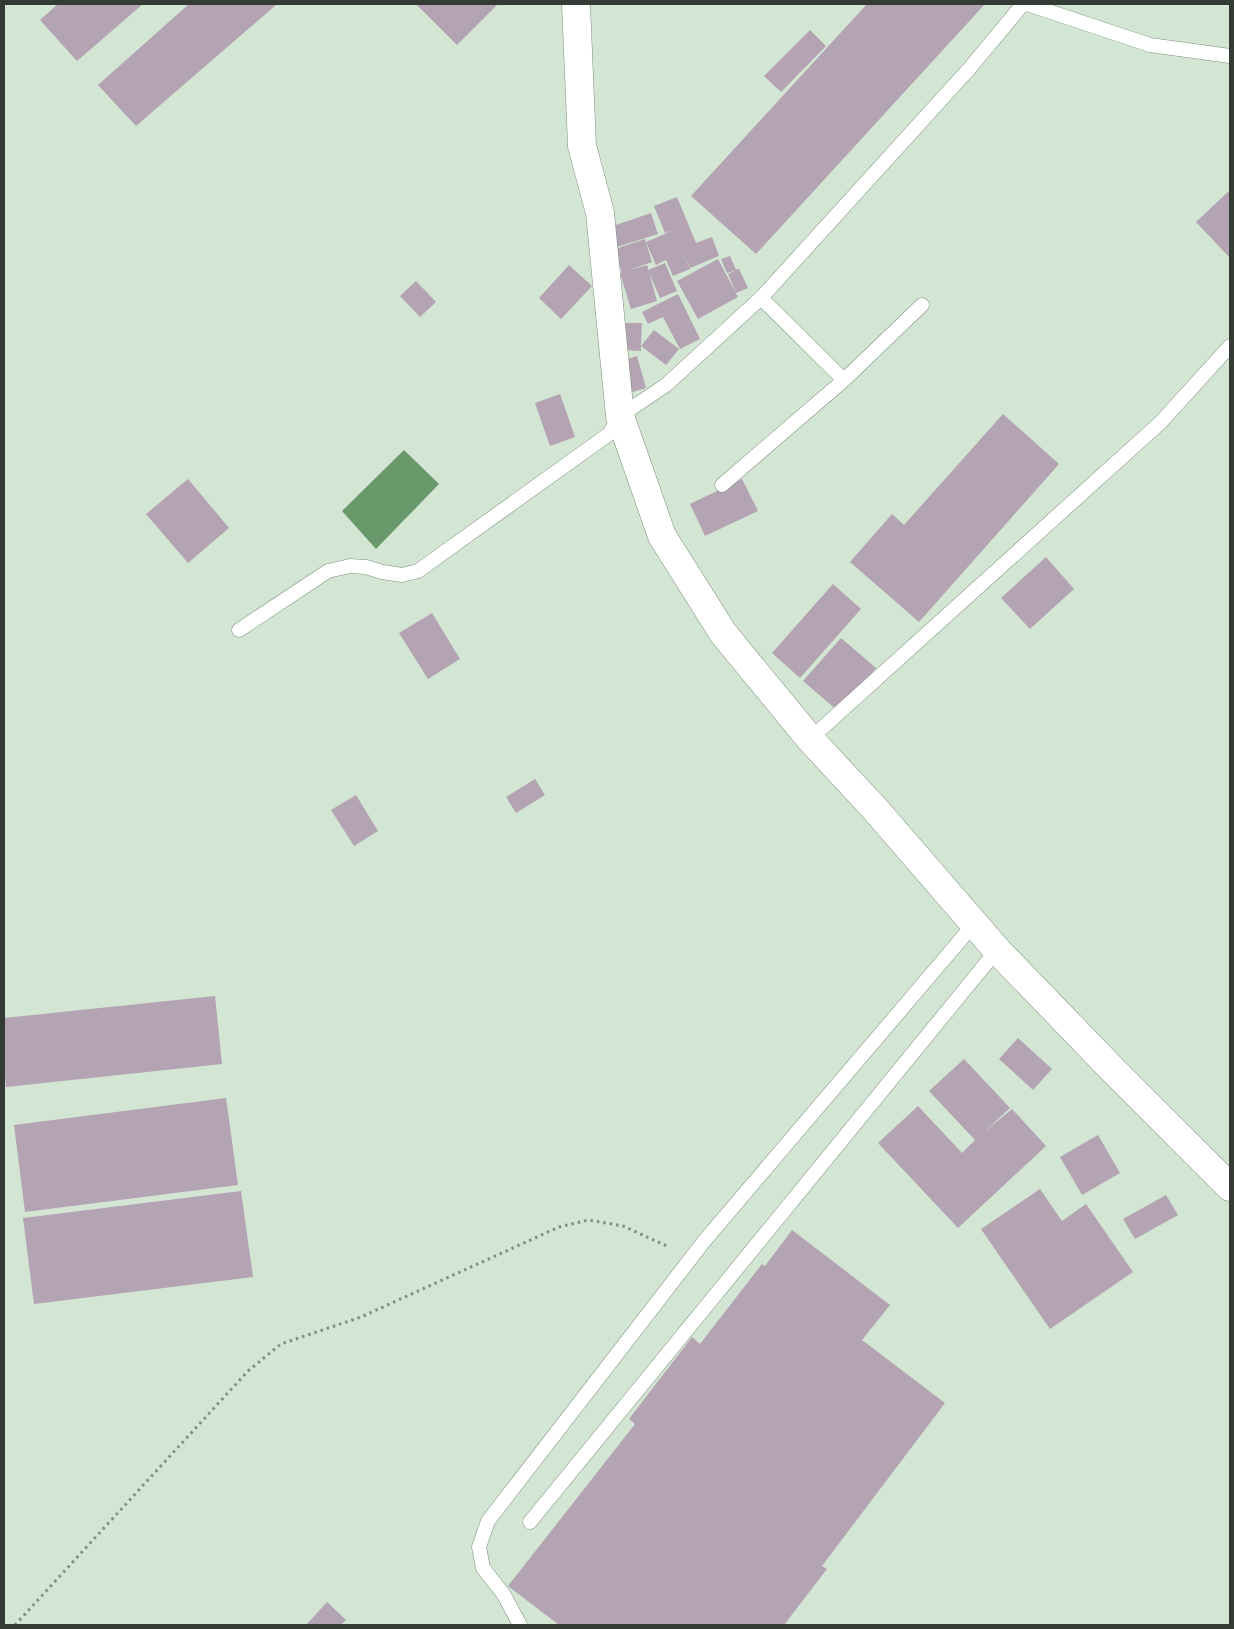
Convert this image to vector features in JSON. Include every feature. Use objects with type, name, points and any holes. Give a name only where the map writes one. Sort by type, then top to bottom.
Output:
[{"type":"street","points":[[576,4],[582,146],[600,213],[620,416],[662,536],[723,633],[810,739],[875,809],[997,950],[1230,1187]]},
{"type":"lane","points":[[240,630],[328,571],[350,566],[366,567],[402,575],[418,571],[610,434],[620,416],[666,385],[761,298],[969,69],[1023,4]]},
{"type":"lane","points":[[1027,4],[1150,45],[1230,56]]},
{"type":"lane","points":[[761,298],[844,380]]},
{"type":"lane","points":[[722,485],[844,380],[922,305]]},
{"type":"lane","points":[[810,739],[1161,422],[1230,346]]},
{"type":"lane","points":[[520,1625],[504,1595],[483,1568],[479,1547],[488,1521],[705,1240],[974,924]]},
{"type":"lane","points":[[530,1522],[997,950]]},
{"type":"path","points":[[16,1625],[248,1371],[281,1344],[361,1318],[559,1227],[589,1220],[623,1226],[676,1250],[705,1240]]},
{"type":"shaded area","points":[[404,450],[439,484],[376,549],[342,511]]},
{"type":"building","points":[[58,4],[143,4],[77,61],[40,20]]},
{"type":"building","points":[[189,4],[277,4],[136,126],[98,85]]},
{"type":"building","points":[[416,4],[498,4],[457,45]]},
{"type":"building","points":[[867,4],[985,4],[756,254],[691,196]]},
{"type":"building","points":[[810,30],[826,46],[781,92],[764,76]]},
{"type":"building","points":[[1230,190],[1230,258],[1196,222]]},
{"type":"building","points":[[677,197],[696,243],[712,237],[719,256],[690,268],[681,249],[690,269],[673,276],[666,260],[656,265],[646,242],[676,229],[665,233],[654,206]]},
{"type":"building","points":[[651,213],[658,234],[617,247],[610,227]]},
{"type":"building","points":[[645,239],[652,262],[626,271],[647,265],[657,301],[631,309],[615,249]]},
{"type":"building","points":[[730,256],[736,270],[727,273],[721,259]]},
{"type":"building","points":[[718,259],[738,297],[698,319],[677,281]]},
{"type":"building","points":[[665,263],[677,291],[660,298],[648,270]]},
{"type":"building","points":[[569,265],[592,286],[561,319],[539,298]]},
{"type":"building","points":[[738,269],[748,288],[736,293],[728,274]]},
{"type":"building","points":[[416,281],[436,302],[420,317],[400,296]]},
{"type":"building","points":[[678,294],[700,339],[680,349],[663,317],[648,324],[642,312]]},
{"type":"building","points":[[623,323],[642,323],[641,351],[622,350]]},
{"type":"building","points":[[654,330],[679,349],[666,365],[641,346]]},
{"type":"building","points":[[637,356],[646,388],[629,393],[619,362]]},
{"type":"building","points":[[560,394],[575,437],[550,446],[535,403]]},
{"type":"building","points":[[1003,414],[1059,464],[919,622],[850,562],[892,514],[904,525]]},
{"type":"building","points":[[188,479],[229,528],[188,563],[146,514]]},
{"type":"building","points":[[742,479],[758,511],[705,536],[690,504]]},
{"type":"building","points":[[1046,557],[1074,589],[1030,629],[1001,598]]},
{"type":"building","points":[[833,584],[861,609],[800,678],[772,653]]},
{"type":"building","points":[[432,613],[460,659],[428,679],[399,633]]},
{"type":"building","points":[[841,638],[876,668],[838,711],[803,681]]},
{"type":"building","points":[[535,779],[545,795],[516,813],[506,797]]},
{"type":"building","points":[[356,795],[378,831],[354,846],[331,810]]},
{"type":"building","points":[[215,996],[222,1064],[6,1087],[4,1018]]},
{"type":"building","points":[[1018,1038],[1052,1069],[1033,1090],[999,1059]]},
{"type":"building","points":[[964,1059],[1010,1108],[983,1133],[1012,1109],[1046,1146],[958,1228],[878,1143],[918,1106],[962,1153],[975,1140],[929,1091]]},
{"type":"building","points":[[226,1098],[238,1185],[25,1212],[14,1125]]},
{"type":"building","points":[[1098,1135],[1120,1173],[1082,1195],[1060,1157]]},
{"type":"building","points":[[1040,1189],[1062,1221],[1086,1204],[1133,1272],[1050,1329],[981,1229]]},
{"type":"building","points":[[241,1191],[253,1277],[34,1304],[23,1218]]},
{"type":"building","points":[[1166,1195],[1178,1215],[1135,1239],[1123,1219]]},
{"type":"building","points":[[792,1230],[890,1305],[862,1340],[945,1403],[822,1566],[827,1569],[784,1625],[559,1625],[508,1586],[635,1424],[629,1419],[692,1337],[700,1344],[762,1264],[765,1266]]},
{"type":"building","points":[[327,1602],[346,1620],[341,1625],[307,1624]]}]
